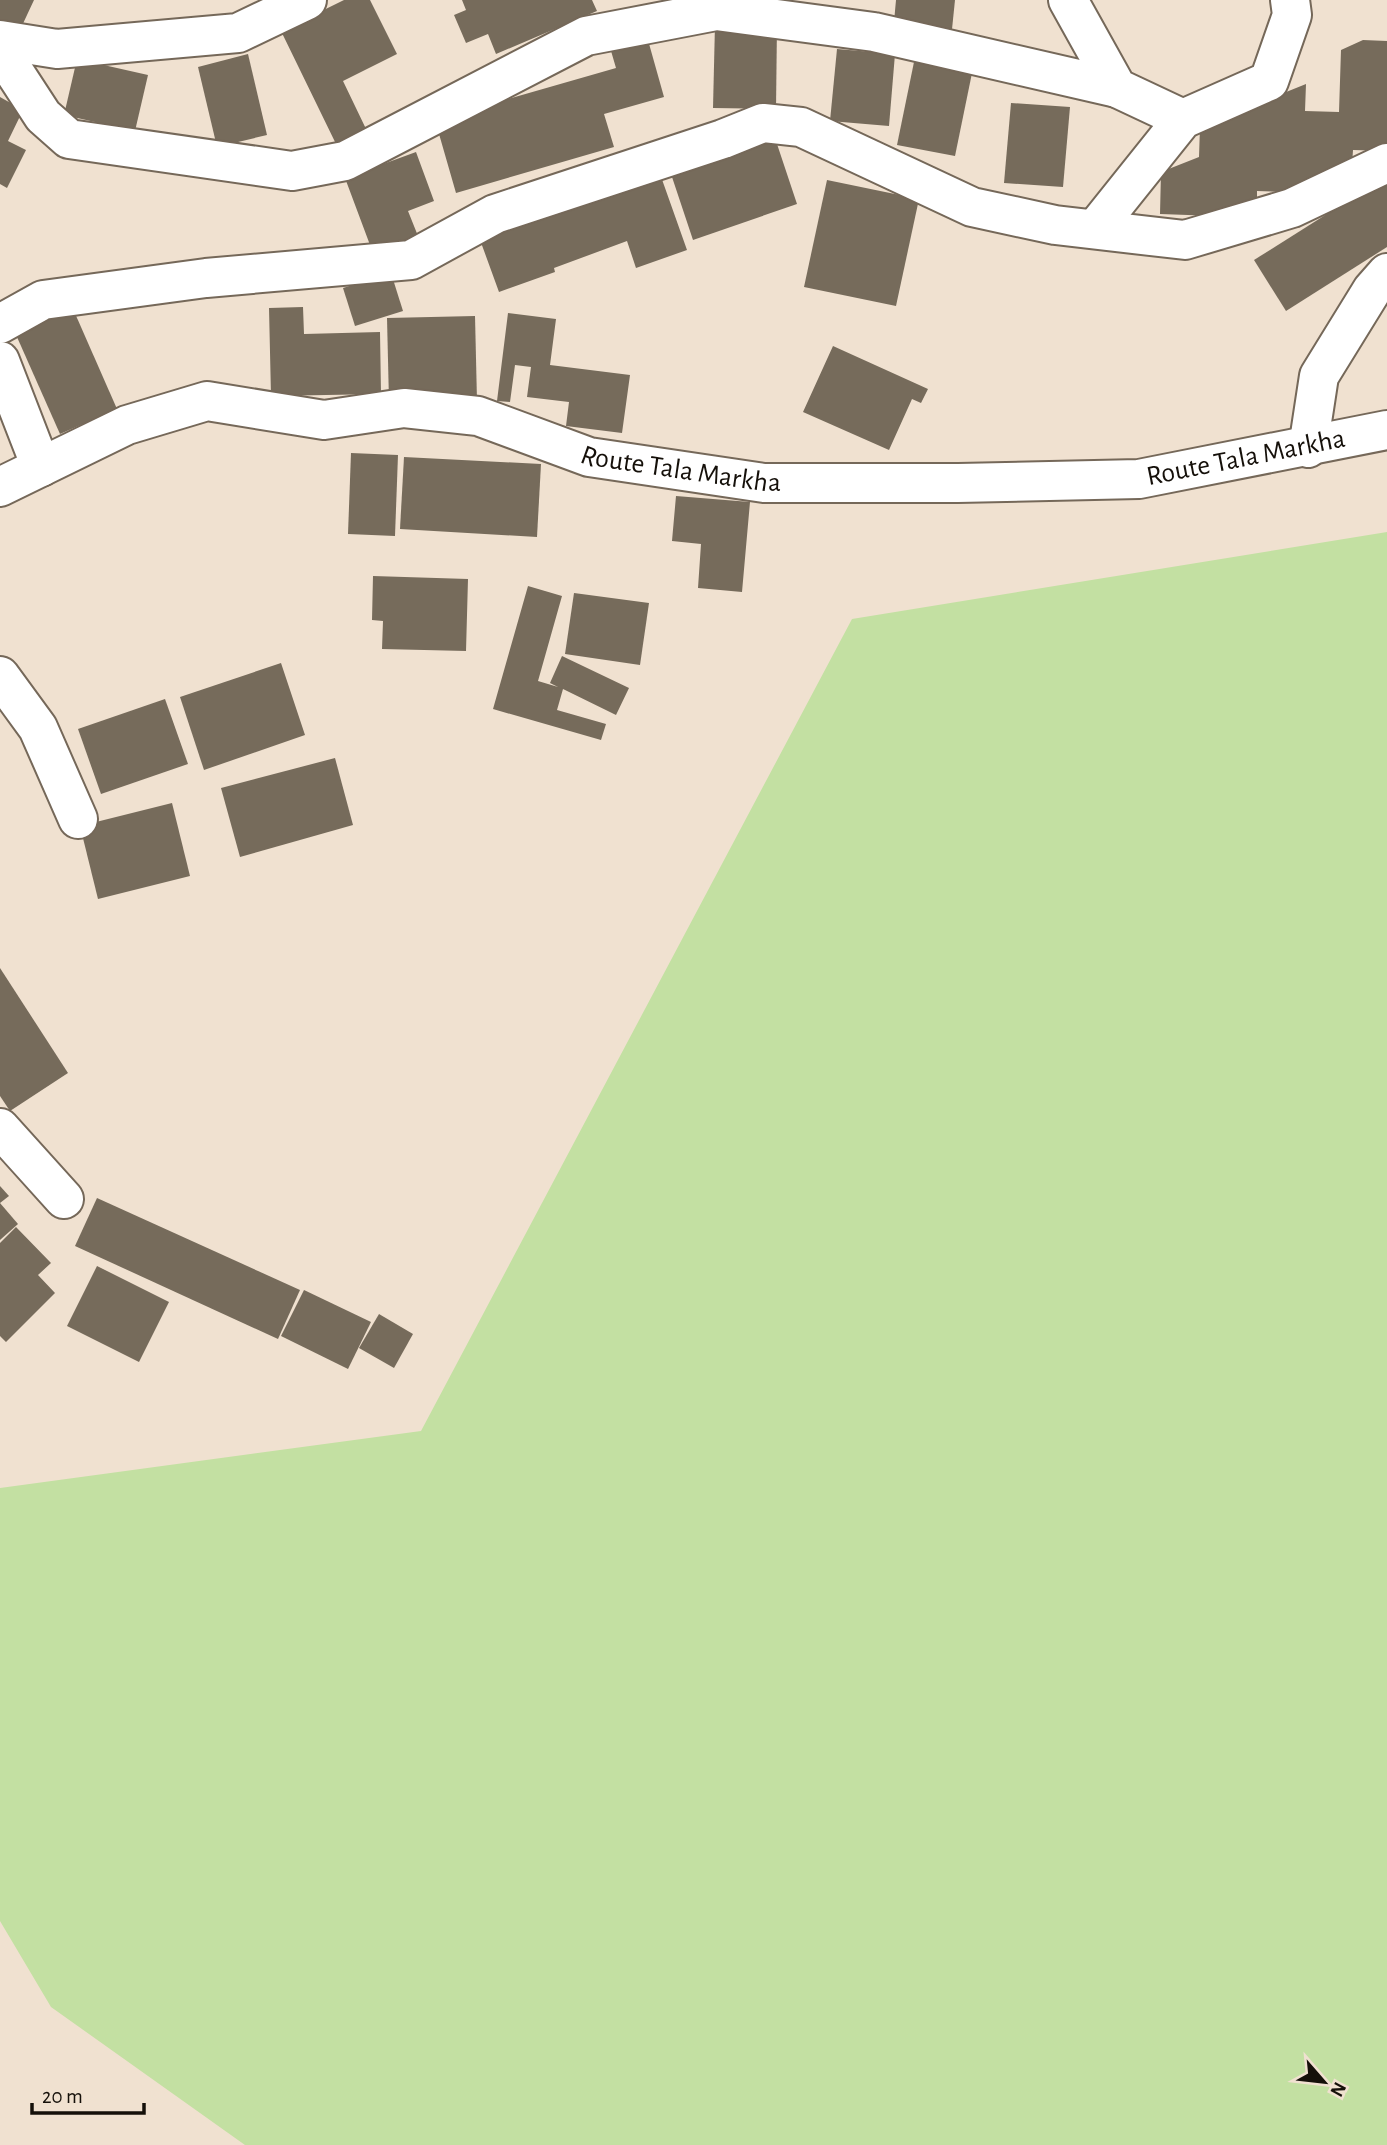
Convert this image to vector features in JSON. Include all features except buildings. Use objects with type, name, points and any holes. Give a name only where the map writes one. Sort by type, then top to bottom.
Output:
[{"type":"street","points":[[0,40],[57,49],[238,33],[307,0]]},
{"type":"street","points":[[1068,0],[1117,88]]},
{"type":"street","points":[[1095,229],[1183,119],[1269,81],[1292,15],[1290,0]]},
{"type":"street","points":[[0,50],[43,116],[69,139],[292,171],[345,161],[586,36],[716,11],[874,32],[1117,88],[1183,119]]},
{"type":"street","points":[[0,324],[43,300],[206,278],[411,260],[495,214],[723,139],[763,123],[801,127],[972,207],[1055,225],[1185,240],[1292,208],[1387,163]]},
{"type":"street","points":[[1308,447],[1319,376],[1372,290],[1387,272]]},
{"type":"street","points":[[0,361],[41,467]]},
{"type":"street","name":"Route Tala Markha","points":[[0,487],[127,425],[207,401],[324,420],[404,408],[478,416],[589,457],[764,483],[1139,479],[1387,430]]},
{"type":"street","points":[[0,676],[38,729],[78,820]]},
{"type":"street","points":[[0,1128],[64,1199]]},
{"type":"green space","points":[[1387,532],[1387,2145],[245,2145],[51,2007],[0,1921],[0,1488],[421,1431],[852,619]]}]
